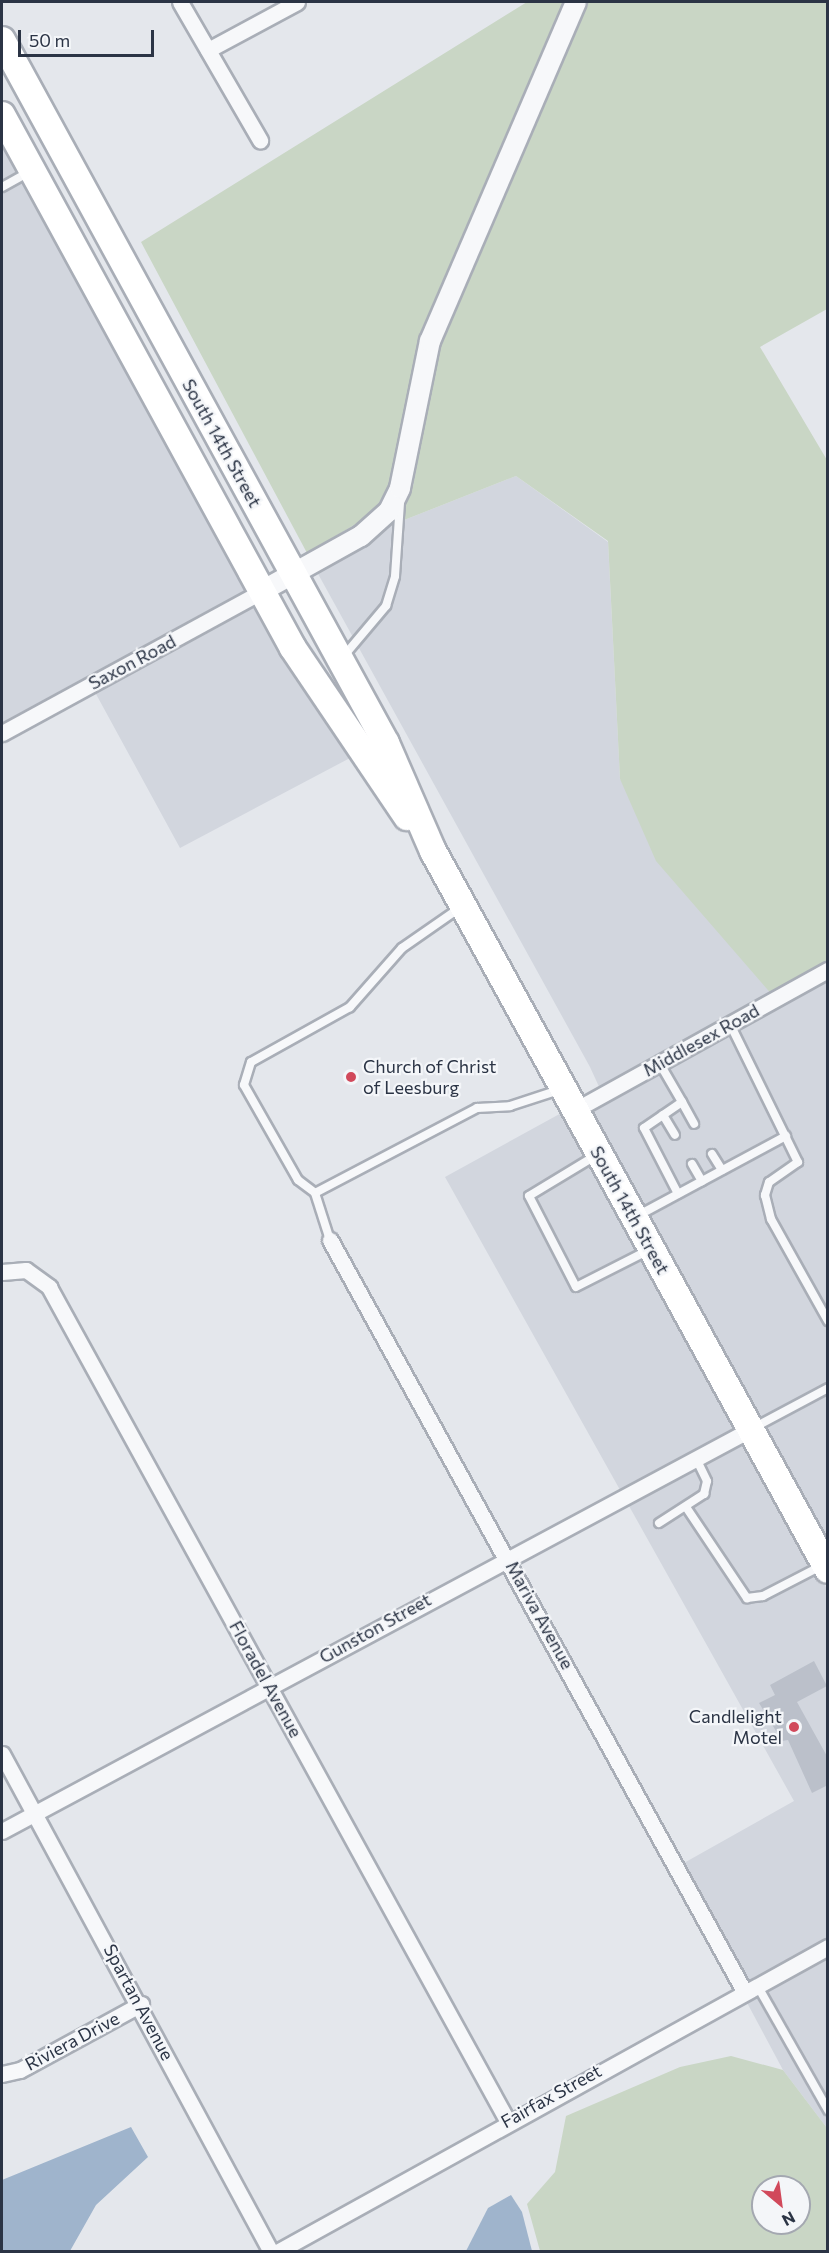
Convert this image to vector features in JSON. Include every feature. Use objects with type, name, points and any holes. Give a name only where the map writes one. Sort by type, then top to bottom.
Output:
[{"type":"highway","name":"South 14th Street","points":[[2,40],[386,743],[433,851],[826,1567]]},
{"type":"highway","name":"South 14th Street","points":[[2,115],[262,591],[364,759],[433,851]]},
{"type":"street","points":[[180,2],[260,140]]},
{"type":"street","points":[[208,50],[297,2]]},
{"type":"street","points":[[262,591],[377,523],[400,488],[430,341],[576,2]]},
{"type":"street","name":"Saxon Road","points":[[2,733],[262,591]]},
{"type":"street","name":"Middlesex Road","points":[[569,1100],[660,1064],[828,970]]},
{"type":"street","name":"Mariva Avenue","points":[[330,1240],[751,1988]]},
{"type":"street","name":"Floradel Avenue","points":[[2,1272],[26,1270],[49,1287],[507,2120]]},
{"type":"street","name":"Gunston Street","points":[[2,1832],[507,1556],[751,1429]]},
{"type":"street","name":"Spartan Avenue","points":[[2,1754],[141,2004],[271,2252]]},
{"type":"street","name":"Fairfax Street","points":[[277,2252],[507,2120],[828,1947]]},
{"type":"street","name":"Riviera Drive","points":[[2,2074],[141,2004]]},
{"type":"lane","points":[[2,187],[32,171]]},
{"type":"lane","points":[[340,660],[386,606],[395,576],[400,488]]},
{"type":"lane","points":[[330,1240],[315,1193],[292,1170],[244,1085],[246,1070],[251,1062],[350,1007],[402,948],[463,906]]},
{"type":"lane","points":[[730,1024],[798,1162],[770,1182],[765,1196],[771,1219],[828,1321]]},
{"type":"lane","points":[[660,1064],[694,1124]]},
{"type":"lane","points":[[315,1193],[477,1108],[569,1100]]},
{"type":"lane","points":[[678,1194],[644,1128],[682,1102]]},
{"type":"lane","points":[[663,1115],[675,1135]]},
{"type":"lane","points":[[634,1217],[786,1136]]},
{"type":"lane","points":[[599,1154],[529,1196],[576,1287],[652,1249]]},
{"type":"lane","points":[[712,1154],[722,1170]]},
{"type":"lane","points":[[692,1164],[702,1181]]},
{"type":"lane","points":[[751,1429],[828,1388]]},
{"type":"lane","points":[[659,1523],[686,1507],[707,1487],[696,1458]]},
{"type":"lane","points":[[686,1507],[747,1598],[764,1596],[826,1567]]},
{"type":"lane","points":[[751,1988],[828,2110]]},
{"type":"shaded area","points":[[2,136],[350,758],[180,848],[90,683],[2,731]]},
{"type":"shaded area","points":[[516,476],[608,542],[620,779],[827,968],[827,1550],[581,1102],[601,1091],[590,1067],[317,572],[389,526]]},
{"type":"shaded area","points":[[565,1111],[827,1589],[827,2128],[783,2070],[675,1868],[794,1801],[445,1177]]},
{"type":"green space","points":[[527,2],[565,2],[421,336],[391,484],[371,515],[307,553],[141,242]]},
{"type":"green space","points":[[587,2],[827,2],[827,309],[760,347],[827,460],[827,968],[774,997],[656,861],[620,779],[608,541],[516,476],[389,526],[413,486],[439,345]]},
{"type":"green space","points":[[731,2056],[783,2070],[827,2128],[827,2251],[540,2251],[527,2204],[555,2172],[566,2116],[680,2067]]},
{"type":"water","points":[[131,2127],[148,2157],[96,2205],[70,2251],[2,2251],[2,2180]]},
{"type":"water","points":[[511,2195],[522,2212],[532,2251],[466,2251],[488,2208]]},
{"type":"building","name":"Candlelight Motel","points":[[814,1661],[827,1686],[797,1702],[828,1758],[828,1785],[812,1793],[788,1740],[782,1741],[759,1703],[775,1695],[770,1685]]},
{"type":"place","name":"Church of Christ of Leesburg","points":[[351,1077]]},
{"type":"place","name":"Candlelight Motel","points":[[794,1727]]}]
